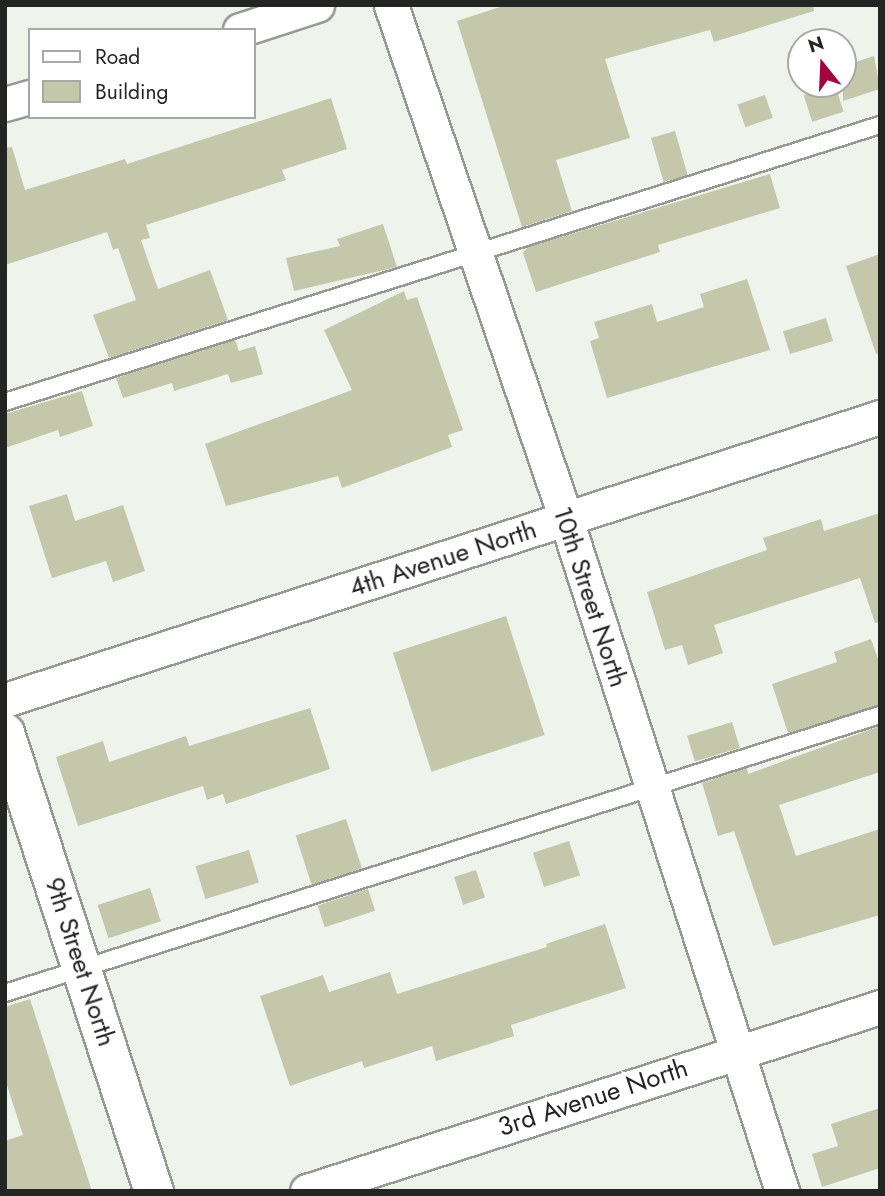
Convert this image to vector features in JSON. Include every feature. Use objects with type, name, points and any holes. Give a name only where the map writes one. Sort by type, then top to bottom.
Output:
[{"type":"main road","name":"9th Street North","points":[[5,733],[154,1191]]},
{"type":"street","points":[[246,28],[317,5]]},
{"type":"street","name":"10th Street North","points":[[391,5],[566,519],[782,1191]]},
{"type":"street","points":[[5,104],[28,98]]},
{"type":"street","name":"4th Avenue North","points":[[5,700],[880,417]]},
{"type":"street","name":"3rd Avenue North","points":[[307,1191],[880,1007]]},
{"type":"lane","points":[[5,402],[474,250],[880,124]]},
{"type":"lane","points":[[5,993],[880,715]]},
{"type":"building","points":[[506,5],[813,5],[814,11],[714,42],[710,30],[605,59],[630,138],[556,160],[572,211],[522,227],[457,21]]},
{"type":"building","points":[[874,56],[880,89],[857,96],[857,61]]},
{"type":"building","points":[[765,95],[773,118],[745,127],[738,104]]},
{"type":"building","points":[[331,98],[347,149],[282,170],[286,180],[146,225],[150,238],[141,240],[158,289],[210,270],[228,320],[109,358],[93,315],[136,300],[118,248],[113,250],[107,232],[5,265],[5,148],[12,147],[25,190],[125,159],[127,164]]},
{"type":"building","points":[[805,98],[839,98],[844,112],[812,122]]},
{"type":"building","points":[[675,131],[688,175],[664,182],[651,138]]},
{"type":"building","points":[[770,174],[780,208],[658,245],[660,252],[536,292],[523,253],[528,247]]},
{"type":"building","points":[[383,224],[397,267],[294,291],[286,258],[340,246],[337,239]]},
{"type":"building","points":[[880,254],[880,353],[876,354],[846,266]]},
{"type":"building","points":[[747,279],[770,350],[607,398],[590,341],[599,338],[594,322],[652,304],[657,322],[704,307],[700,294]]},
{"type":"building","points":[[404,291],[407,300],[417,297],[463,430],[448,435],[452,447],[342,488],[338,476],[226,506],[205,444],[352,390],[324,330]]},
{"type":"building","points":[[826,318],[833,341],[790,354],[783,331]]},
{"type":"building","points":[[235,340],[239,351],[255,346],[263,374],[231,383],[228,374],[174,391],[172,383],[123,398],[116,378]]},
{"type":"building","points":[[82,391],[93,426],[60,437],[58,430],[5,448],[5,414]]},
{"type":"building","points":[[67,494],[75,521],[123,505],[145,571],[113,582],[106,561],[52,578],[29,506]]},
{"type":"building","points":[[880,513],[880,622],[875,623],[860,578],[714,625],[723,653],[688,665],[682,645],[665,650],[647,592],[767,550],[763,538],[821,519],[824,531]]},
{"type":"building","points":[[506,616],[545,735],[431,772],[393,653]]},
{"type":"building","points":[[871,639],[880,664],[880,705],[788,733],[772,684],[837,662],[834,652]]},
{"type":"building","points":[[310,708],[330,769],[226,804],[223,794],[207,800],[203,786],[78,826],[56,757],[103,741],[109,762],[186,736],[189,746]]},
{"type":"building","points":[[732,722],[740,748],[695,762],[687,736]]},
{"type":"building","points":[[880,726],[880,772],[779,805],[796,856],[880,829],[880,915],[773,946],[734,831],[718,836],[702,783],[747,768],[748,774]]},
{"type":"building","points":[[346,819],[362,868],[312,885],[296,835]]},
{"type":"building","points":[[569,841],[580,875],[544,887],[533,853]]},
{"type":"building","points":[[249,850],[259,883],[205,899],[195,866]]},
{"type":"building","points":[[476,870],[485,898],[463,905],[454,877]]},
{"type":"building","points":[[150,888],[161,921],[109,938],[98,905]]},
{"type":"building","points":[[368,889],[375,911],[325,927],[318,905]]},
{"type":"building","points":[[605,924],[626,988],[511,1025],[514,1036],[436,1061],[432,1046],[364,1068],[362,1061],[290,1086],[260,996],[323,975],[329,992],[390,972],[397,994],[547,947],[546,944]]},
{"type":"building","points":[[30,999],[92,1191],[5,1191],[5,1141],[23,1135],[5,1079],[5,1007]]},
{"type":"building","points":[[880,1108],[880,1168],[822,1187],[812,1154],[838,1146],[831,1124]]}]
